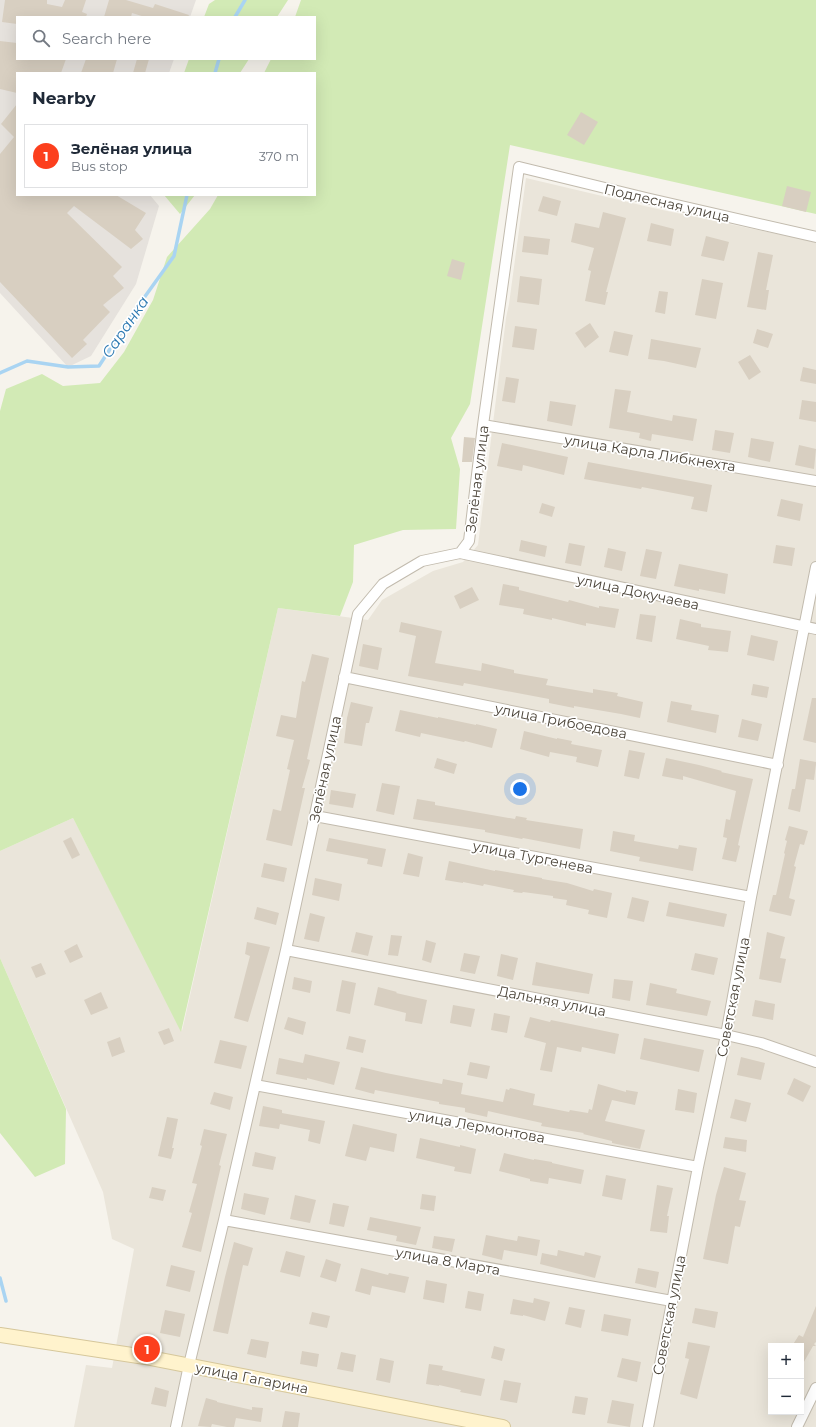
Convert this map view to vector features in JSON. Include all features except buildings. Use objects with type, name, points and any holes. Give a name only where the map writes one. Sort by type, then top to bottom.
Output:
[{"type":"main road","name":"улица Гагарина","points":[[0,1335],[189,1365],[503,1427]]},
{"type":"street","name":"Подлесная улица","points":[[519,167],[816,237]]},
{"type":"street","name":"Зелёная улица","points":[[176,1427],[189,1365],[286,950],[358,614],[383,584],[422,561],[460,553],[469,541],[483,425],[519,167]]},
{"type":"street","name":"улица Карла Либкнехта","points":[[483,425],[816,481]]},
{"type":"street","name":"улица Докучаева","points":[[460,553],[816,629]]},
{"type":"street","name":"Советская улица","points":[[648,1427],[698,1167],[726,1035],[816,567]]},
{"type":"street","name":"улица Грибоедова","points":[[344,677],[778,765]]},
{"type":"street","name":"улица Тургенева","points":[[315,816],[752,897]]},
{"type":"street","name":"Дальняя улица","points":[[286,950],[726,1035],[761,1044],[816,1062]]},
{"type":"street","name":"улица Лермонтова","points":[[255,1085],[698,1167]]},
{"type":"street","name":"улица 8 Марта","points":[[224,1220],[672,1302]]},
{"type":"street","points":[[797,1427],[816,1388]]},
{"type":"shaded area","points":[[0,0],[196,0],[190,16],[16,16],[16,60],[174,60],[169,72],[16,72],[16,196],[151,196],[159,206],[136,284],[91,356],[68,367],[0,293]]},
{"type":"shaded area","points":[[526,178],[653,208],[816,242],[816,1427],[74,1427],[86,1365],[112,1368],[134,1249],[112,1239],[103,1192],[0,958],[0,851],[73,818],[182,1031],[278,608],[368,620],[382,600],[433,571],[463,562],[478,545],[506,318]]},
{"type":"green space","points":[[215,0],[288,0],[278,16],[204,16],[209,4]]},
{"type":"green space","points":[[301,0],[816,0],[816,214],[510,145],[470,404],[451,438],[460,469],[456,529],[403,530],[354,545],[353,582],[340,616],[278,608],[181,1032],[73,818],[0,851],[0,411],[6,389],[42,374],[63,386],[100,383],[124,352],[153,300],[167,257],[210,209],[217,196],[316,196],[316,72],[264,72],[270,60],[316,60],[316,16],[295,16]]},
{"type":"green space","points":[[189,60],[248,60],[241,72],[184,72]]},
{"type":"green space","points":[[165,196],[194,196],[180,214]]},
{"type":"green space","points":[[0,958],[66,1109],[65,1164],[35,1177],[0,1133]]},
{"type":"waterway","name":"Саранка","points":[[236,16],[245,0]]},
{"type":"waterway","name":"Саранка","points":[[215,72],[219,60]]},
{"type":"waterway","name":"Саранка","points":[[0,373],[27,361],[68,367],[99,366],[136,309],[174,256],[187,196]]},
{"type":"waterway","name":"Саранка","points":[[0,1278],[6,1301]]},
{"type":"place","name":"Зелёная улица","points":[[147,1349]]}]
